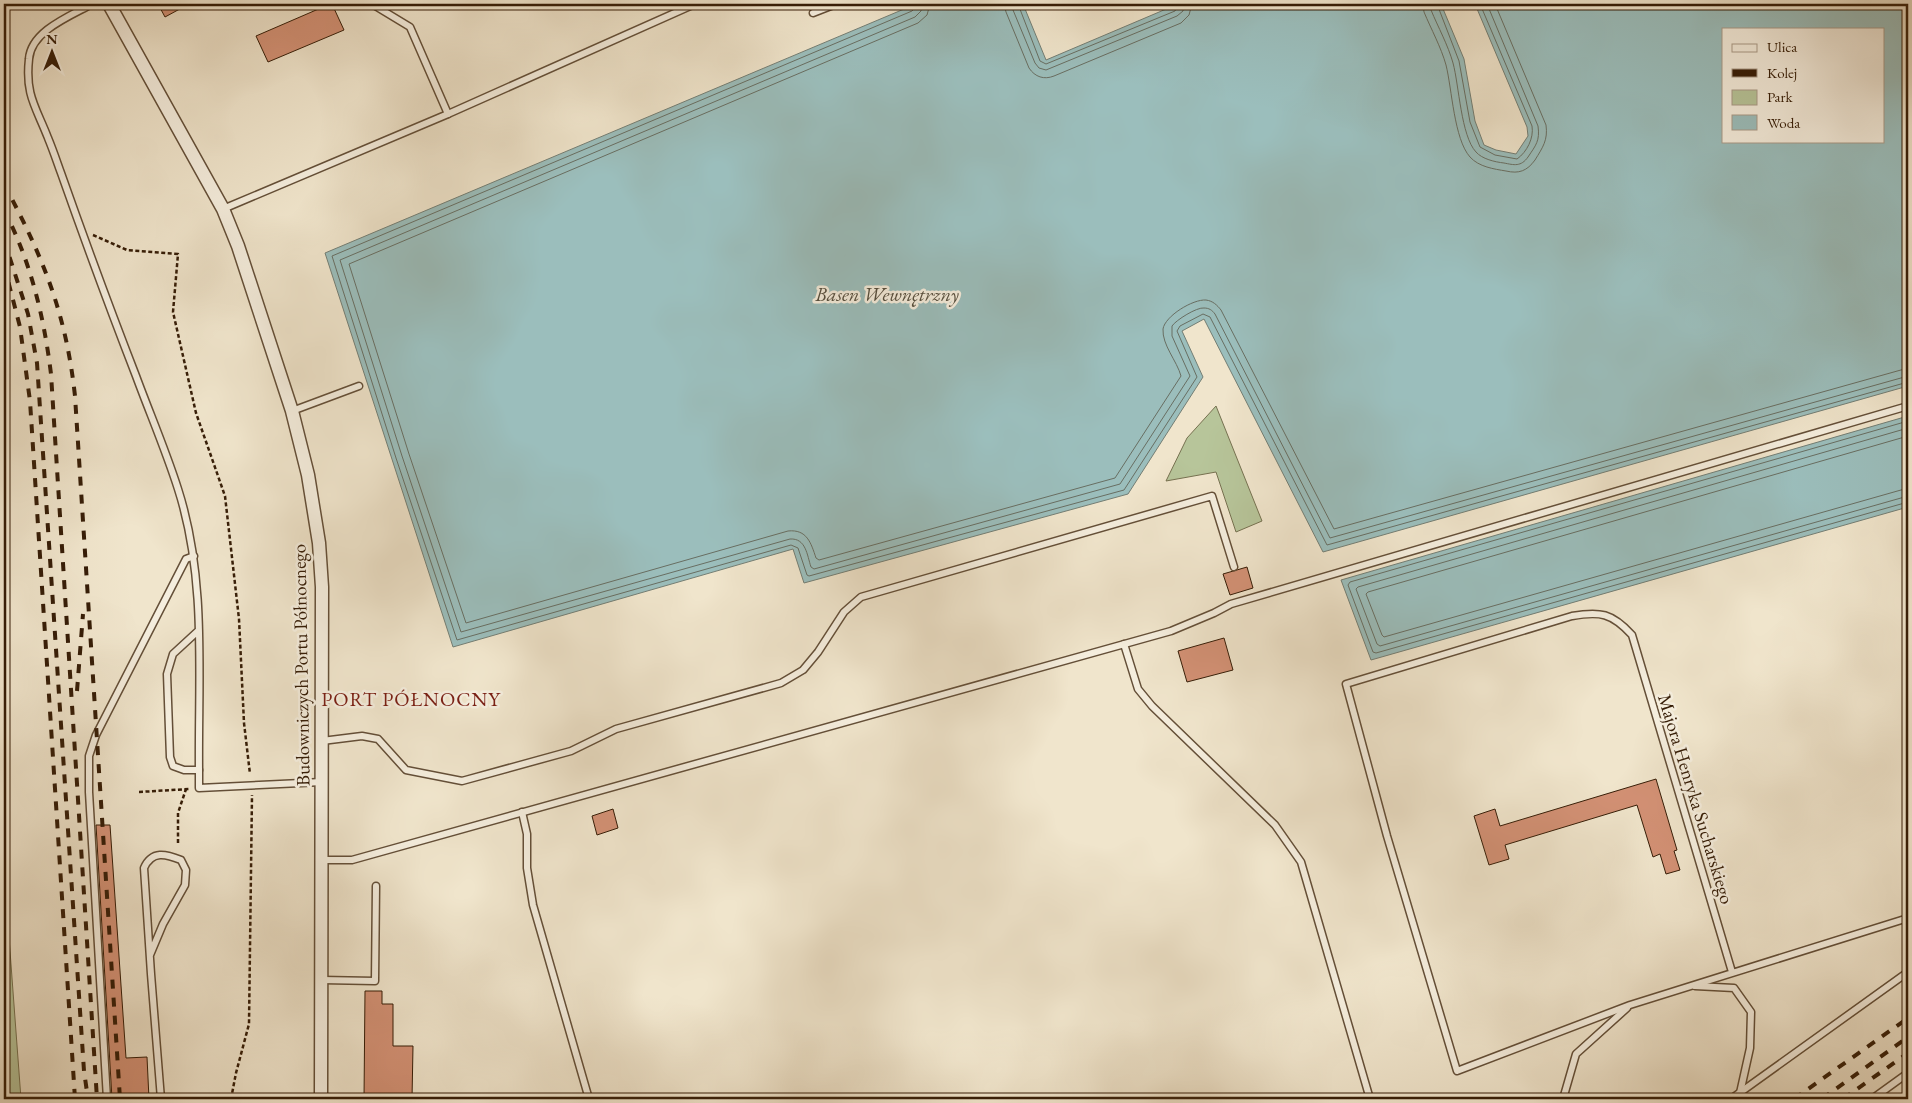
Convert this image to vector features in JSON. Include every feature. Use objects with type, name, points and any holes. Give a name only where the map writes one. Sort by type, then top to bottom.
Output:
[{"type":"street","name":"Budowniczych Portu Północnego","points":[[109,4],[223,209],[238,246],[292,411],[308,475],[319,543],[322,587],[323,860],[320,1099]]},
{"type":"lane","points":[[92,4],[50,28],[34,43],[29,56],[28,80],[32,103],[48,138],[178,489],[190,531],[194,556],[198,631],[199,788],[322,782]]},
{"type":"lane","points":[[372,4],[410,26],[448,114]]},
{"type":"lane","points":[[223,209],[448,114],[695,4]]},
{"type":"lane","points":[[814,13],[836,4]]},
{"type":"lane","points":[[292,411],[359,386]]},
{"type":"lane","points":[[323,860],[352,860],[1171,631],[1214,614],[1231,604],[1908,406]]},
{"type":"lane","points":[[322,741],[362,736],[378,739],[406,770],[462,781],[571,751],[616,729],[781,683],[804,670],[844,612],[861,597],[1212,496],[1234,567]]},
{"type":"lane","points":[[107,1099],[93,877],[88,756],[96,735],[186,559],[194,556]]},
{"type":"lane","name":"Majora Henryka Sucharskiego","points":[[1630,1005],[1456,1070],[1387,836],[1346,684],[1572,616],[1591,612],[1607,615],[1620,622],[1632,634],[1732,972]]},
{"type":"lane","points":[[198,631],[173,654],[167,674],[170,757],[173,766],[184,770],[199,770]]},
{"type":"lane","points":[[1124,644],[1138,689],[1275,825],[1302,862],[1370,1099]]},
{"type":"lane","points":[[522,812],[527,834],[527,868],[533,905],[589,1099]]},
{"type":"lane","points":[[150,955],[163,924],[185,885],[186,870],[184,865],[181,860],[170,855],[158,855],[147,860],[144,868],[150,955],[160,1099]]},
{"type":"lane","points":[[322,980],[375,981],[376,886]]},
{"type":"lane","points":[[1563,1099],[1576,1054],[1630,1005],[1908,918]]},
{"type":"lane","points":[[1731,1099],[1908,972]]},
{"type":"lane","points":[[1688,986],[1734,988],[1752,1012],[1750,1048],[1740,1093]]},
{"type":"lane","points":[[1872,1099],[1908,1073]]},
{"type":"path","points":[[81,229],[127,250],[178,254],[173,312],[196,413],[226,496],[239,619],[244,723],[251,786],[250,1024],[236,1073],[231,1099]]},
{"type":"path","points":[[139,792],[199,788]]},
{"type":"path","points":[[178,843],[178,812],[186,789]]},
{"type":"green space","points":[[1216,406],[1262,521],[1236,532],[1216,472],[1166,481],[1187,438]]},
{"type":"green space","points":[[4,870],[21,1099],[4,1099]]},
{"type":"water","name":"Basen Wewnętrzny","points":[[916,4],[1023,4],[1046,60],[1178,4],[1441,4],[1464,59],[1475,121],[1484,145],[1496,150],[1516,154],[1528,136],[1527,127],[1475,4],[1908,4],[1908,386],[1323,552],[1204,319],[1182,331],[1203,377],[1128,494],[804,583],[793,549],[453,647],[325,253]]},
{"type":"water","points":[[1908,416],[1908,507],[1371,660],[1341,580]]},
{"type":"building","points":[[158,4],[189,4],[165,17]]},
{"type":"building","points":[[332,4],[344,30],[268,62],[256,36]]},
{"type":"building","points":[[1247,567],[1253,588],[1230,595],[1223,574]]},
{"type":"building","points":[[1224,638],[1233,670],[1187,682],[1178,651]]},
{"type":"building","points":[[1656,779],[1677,850],[1674,851],[1680,870],[1666,874],[1660,854],[1653,857],[1637,805],[1505,845],[1509,859],[1489,865],[1474,816],[1495,809],[1500,826]]},
{"type":"building","points":[[613,809],[618,828],[597,835],[592,816]]},
{"type":"building","points":[[96,825],[110,825],[126,1058],[147,1057],[149,1099],[112,1099]]},
{"type":"building","points":[[365,991],[382,991],[382,1004],[393,1004],[393,1046],[413,1046],[412,1099],[364,1099]]},
{"type":"railway","points":[[4,184],[30,236],[51,286],[66,338],[75,396],[120,1099]]},
{"type":"railway","points":[[4,210],[22,250],[35,290],[51,374],[97,1099]]},
{"type":"railway","points":[[4,240],[28,314],[37,363],[84,1071],[88,1099]]},
{"type":"railway","points":[[4,265],[20,327],[30,401],[75,1099]]},
{"type":"railway","points":[[77,691],[83,614]]},
{"type":"railway","points":[[1794,1099],[1908,1018]]},
{"type":"railway","points":[[1822,1099],[1908,1037]]},
{"type":"railway","points":[[1843,1099],[1908,1053]]},
{"type":"district","name":"PORT PÓŁNOCNY","points":[[411,699]]}]
